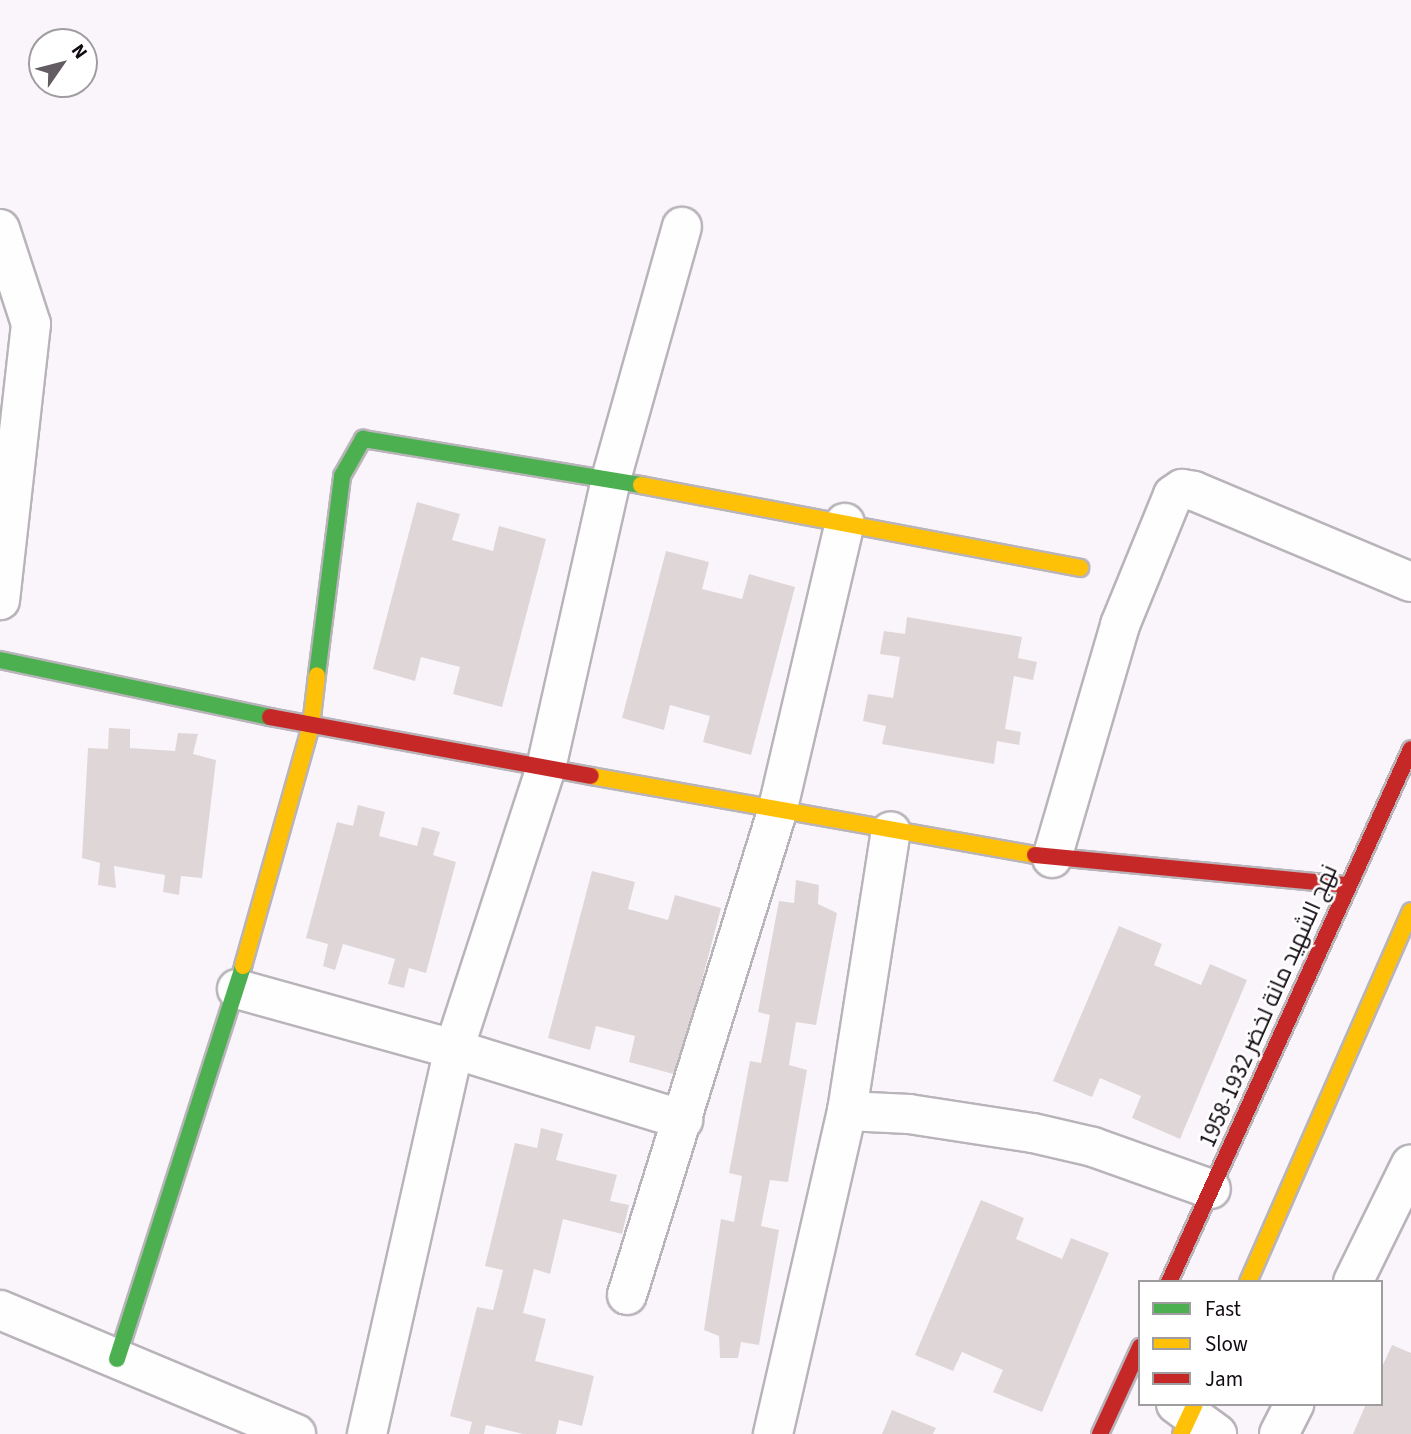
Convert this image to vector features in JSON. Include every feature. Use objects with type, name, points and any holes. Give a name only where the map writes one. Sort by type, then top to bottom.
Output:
[{"type":"street","points":[[367,1434],[454,1049],[546,768],[611,479],[682,227]]},
{"type":"street","points":[[0,229],[31,324],[0,600]]},
{"type":"street","points":[[117,1359],[237,989],[311,726],[342,475],[363,439],[611,479],[1080,568]]},
{"type":"street","points":[[1052,859],[1120,625],[1173,495],[1182,489],[1194,491],[1411,582]]},
{"type":"street","points":[[627,1295],[684,1120],[777,812],[845,523]]},
{"type":"street","points":[[0,660],[311,726],[777,812],[1052,859],[1348,885]]},
{"type":"street","name":"نهج الشهيد مانة لخضر 1932-1958","points":[[1170,1280],[1411,749]]},
{"type":"street","points":[[773,1434],[847,1111],[891,831]]},
{"type":"street","points":[[1249,1280],[1411,911]]},
{"type":"street","points":[[237,989],[454,1049],[684,1120]]},
{"type":"street","points":[[847,1111],[909,1114],[1033,1133],[1093,1147],[1211,1189]]},
{"type":"street","points":[[1354,1280],[1411,1164]]},
{"type":"street","points":[[0,1310],[296,1434]]},
{"type":"street","points":[[1100,1434],[1135,1369]]},
{"type":"street","points":[[1279,1434],[1293,1406]]},
{"type":"building","points":[[417,502],[460,514],[452,540],[493,551],[499,526],[546,539],[502,707],[453,694],[460,667],[421,657],[415,681],[373,669]]},
{"type":"building","points":[[666,551],[709,562],[702,589],[742,599],[749,574],[795,587],[751,755],[703,742],[710,716],[670,705],[664,730],[622,718]]},
{"type":"building","points":[[907,617],[1022,637],[1018,658],[1037,662],[1033,680],[1014,676],[1005,729],[1021,732],[1019,745],[997,741],[994,764],[882,744],[886,726],[863,721],[868,694],[893,698],[900,657],[880,654],[884,631],[905,634]]},
{"type":"building","points":[[109,728],[130,729],[130,748],[175,751],[178,733],[198,734],[193,754],[216,760],[202,878],[181,876],[179,895],[163,892],[165,875],[114,866],[116,888],[98,885],[100,863],[82,858],[88,748],[108,749]]},
{"type":"building","points":[[358,805],[385,812],[379,836],[417,846],[422,827],[440,832],[433,855],[456,862],[426,973],[409,968],[404,988],[388,984],[395,959],[343,944],[335,970],[323,966],[328,944],[306,938],[337,822],[353,826]]},
{"type":"building","points":[[592,871],[635,882],[628,909],[668,920],[675,895],[721,908],[677,1075],[629,1062],[635,1036],[596,1026],[590,1050],[548,1038]]},
{"type":"building","points":[[796,880],[819,885],[818,904],[837,913],[816,1025],[796,1022],[789,1065],[807,1070],[788,1182],[770,1180],[761,1226],[779,1230],[759,1345],[741,1342],[738,1358],[720,1358],[719,1336],[704,1330],[721,1219],[734,1222],[742,1176],[729,1173],[750,1061],[761,1063],[770,1015],[758,1012],[779,901],[794,903]]},
{"type":"building","points":[[1119,926],[1162,944],[1154,965],[1201,985],[1210,964],[1247,980],[1180,1139],[1132,1118],[1141,1096],[1100,1078],[1092,1097],[1053,1081]]},
{"type":"building","points":[[541,1128],[563,1134],[556,1160],[617,1175],[610,1201],[629,1205],[622,1234],[563,1219],[550,1274],[534,1269],[523,1313],[546,1319],[535,1361],[594,1376],[582,1426],[559,1420],[556,1434],[523,1434],[486,1425],[484,1434],[469,1434],[472,1422],[450,1416],[477,1307],[493,1310],[503,1270],[485,1266],[515,1143],[537,1148]]},
{"type":"building","points":[[981,1200],[1024,1218],[1016,1239],[1062,1259],[1071,1238],[1109,1253],[1042,1412],[993,1392],[1003,1370],[962,1352],[953,1371],[915,1355]]},
{"type":"building","points":[[1392,1345],[1411,1353],[1411,1434],[1353,1434],[1365,1406],[1383,1406],[1383,1365]]},
{"type":"building","points":[[892,1410],[936,1428],[933,1434],[882,1434]]},
{"type":"traffic: fast","points":[[317,675],[342,476],[363,439],[641,485]]},
{"type":"traffic: fast","points":[[0,660],[270,717]]},
{"type":"traffic: fast","points":[[117,1359],[243,966]]},
{"type":"traffic: slow","points":[[641,485],[1080,568]]},
{"type":"traffic: slow","points":[[243,966],[311,726],[317,675]]},
{"type":"traffic: slow","points":[[591,776],[1035,855]]},
{"type":"traffic: slow","points":[[1249,1280],[1411,911]]},
{"type":"traffic: slow","points":[[1181,1434],[1194,1406]]},
{"type":"traffic: jam","points":[[270,717],[591,776]]},
{"type":"traffic: jam","points":[[1170,1280],[1411,749]]},
{"type":"traffic: jam","points":[[1035,855],[1348,885]]},
{"type":"traffic: jam","points":[[1100,1434],[1138,1351]]}]
